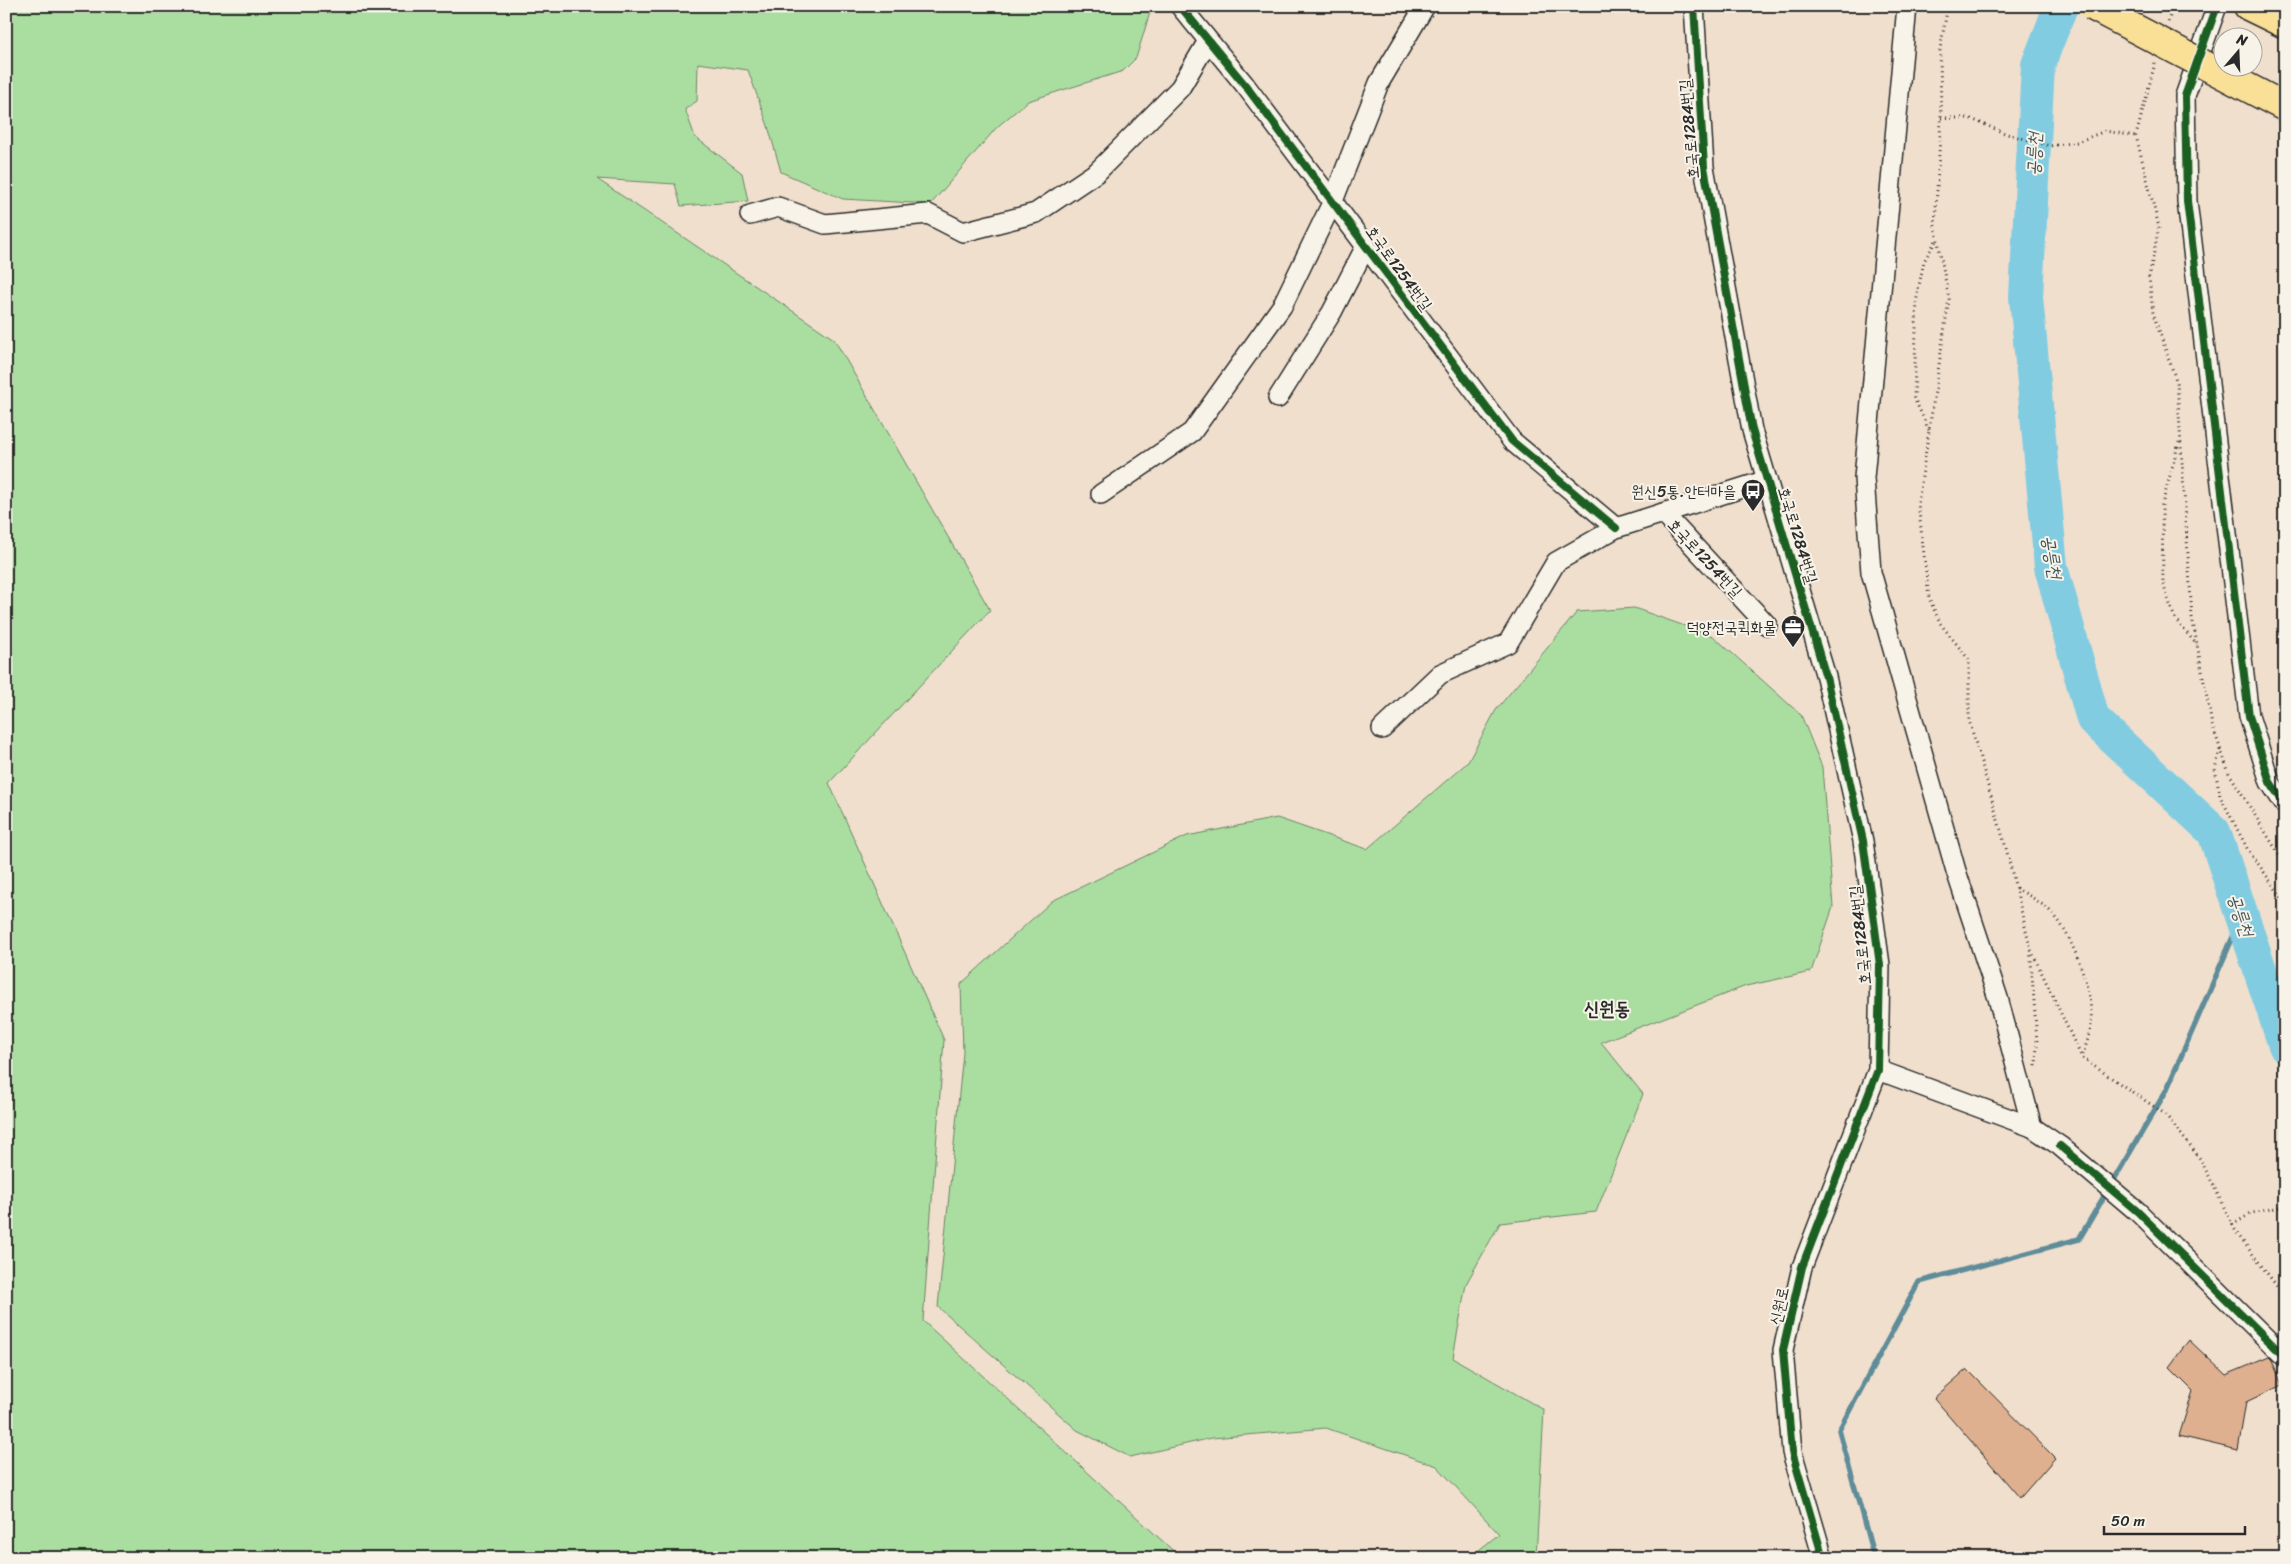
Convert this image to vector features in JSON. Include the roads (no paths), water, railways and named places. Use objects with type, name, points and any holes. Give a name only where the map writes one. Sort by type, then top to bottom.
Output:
[{"type":"highway","points":[[2092,6],[2285,107]]},
{"type":"highway","points":[[2248,6],[2285,24]]},
{"type":"street","name":"호국로1254번길","points":[[1180,6],[1245,85],[1512,441],[1616,528]]},
{"type":"street","points":[[1101,494],[1192,432],[1282,306],[1333,201],[1379,83],[1425,6]]},
{"type":"street","name":"호국로1284번길","points":[[1694,6],[1704,167],[1752,430],[1826,677],[1863,841],[1880,965],[1878,1070]]},
{"type":"street","points":[[1907,6],[1864,478],[1871,572],[1956,871],[1998,998],[2032,1127]]},
{"type":"street","points":[[2217,6],[2185,96],[2187,201],[2250,716],[2270,782],[2285,805]]},
{"type":"street","points":[[750,215],[778,207],[825,224],[928,214],[963,232],[1036,213],[1097,172],[1180,88],[1208,41]]},
{"type":"street","name":"호국로1254번길","points":[[1278,398],[1332,312],[1366,246]]},
{"type":"street","name":"호국로1254번길","points":[[1382,729],[1440,674],[1508,643],[1556,562],[1616,528],[1767,480]]},
{"type":"street","name":"호국로1254번길","points":[[1663,513],[1766,625]]},
{"type":"street","points":[[1878,1070],[2032,1127],[2060,1146],[2138,1212],[2285,1357]]},
{"type":"street","name":"신원로","points":[[1823,1558],[1792,1452],[1783,1350],[1802,1267],[1878,1070]]},
{"type":"waterway","name":"공릉천","points":[[2061,6],[2038,65],[2026,297],[2051,567],[2093,719],[2214,832],[2285,1045]]},
{"type":"waterway","points":[[1874,1558],[1839,1430],[1919,1282],[2079,1239],[2166,1091],[2242,916]]},
{"type":"place","name":"원신5통.안터마을","points":[[1753,512]]},
{"type":"place","name":"덕양전국퀵화물","points":[[1793,648]]},
{"type":"district","name":"신원동","points":[[1607,1008]]}]
